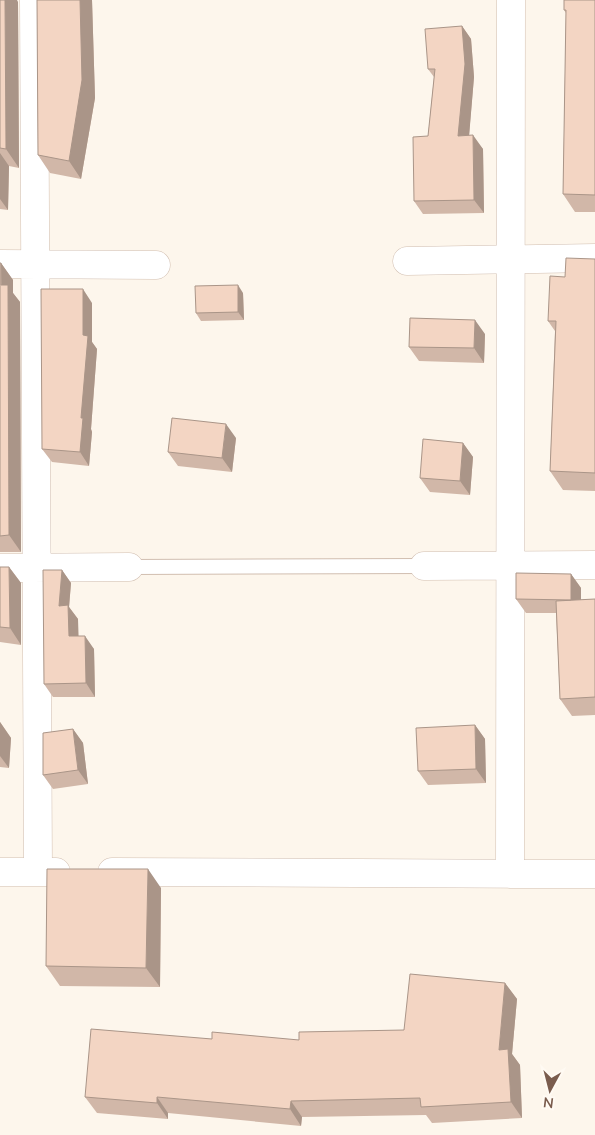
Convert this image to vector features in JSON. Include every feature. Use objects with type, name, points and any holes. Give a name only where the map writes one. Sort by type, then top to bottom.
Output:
[{"type":"street","points":[[34,0],[38,872]]},
{"type":"street","points":[[510,874],[511,0]]},
{"type":"street","points":[[408,261],[595,258]]},
{"type":"street","points":[[0,264],[156,264]]},
{"type":"street","points":[[424,566],[595,565]]},
{"type":"street","points":[[0,568],[129,567]]},
{"type":"street","points":[[0,872],[595,874]]},
{"type":"lane","points":[[129,567],[424,566]]},
{"type":"building","points":[[0,0],[5,0],[6,149],[0,148]]},
{"type":"building","points":[[37,0],[80,0],[82,80],[69,161],[38,155]]},
{"type":"building","points":[[564,0],[595,0],[595,195],[563,194],[566,10],[564,10]]},
{"type":"building","points":[[462,26],[465,64],[458,136],[473,135],[474,200],[414,201],[413,137],[428,136],[435,69],[428,69],[425,29]]},
{"type":"building","points":[[566,258],[595,259],[595,473],[550,471],[556,321],[548,321],[550,276],[565,277]]},
{"type":"building","points":[[0,263],[1,285],[8,285],[9,535],[0,536]]},
{"type":"building","points":[[238,285],[238,312],[196,313],[195,286]]},
{"type":"building","points":[[41,289],[83,289],[83,335],[88,336],[80,452],[42,449]]},
{"type":"building","points":[[410,318],[475,320],[474,348],[409,347]]},
{"type":"building","points":[[172,418],[226,424],[222,458],[168,452]]},
{"type":"building","points":[[423,439],[463,443],[460,481],[420,478]]},
{"type":"building","points":[[0,567],[9,567],[10,628],[0,627]]},
{"type":"building","points":[[43,570],[62,570],[59,606],[68,605],[69,636],[85,636],[86,683],[44,684]]},
{"type":"building","points":[[516,573],[571,574],[571,600],[516,599]]},
{"type":"building","points":[[595,599],[595,697],[560,699],[556,601]]},
{"type":"building","points":[[475,725],[476,769],[418,771],[416,728]]},
{"type":"building","points":[[73,729],[78,770],[43,775],[43,733]]},
{"type":"building","points":[[47,869],[148,869],[146,968],[46,966]]},
{"type":"building","points":[[410,974],[505,983],[499,1050],[508,1049],[511,1102],[421,1107],[420,1098],[291,1101],[290,1109],[157,1097],[157,1103],[85,1097],[91,1029],[212,1039],[212,1032],[299,1040],[299,1032],[404,1030]]}]
